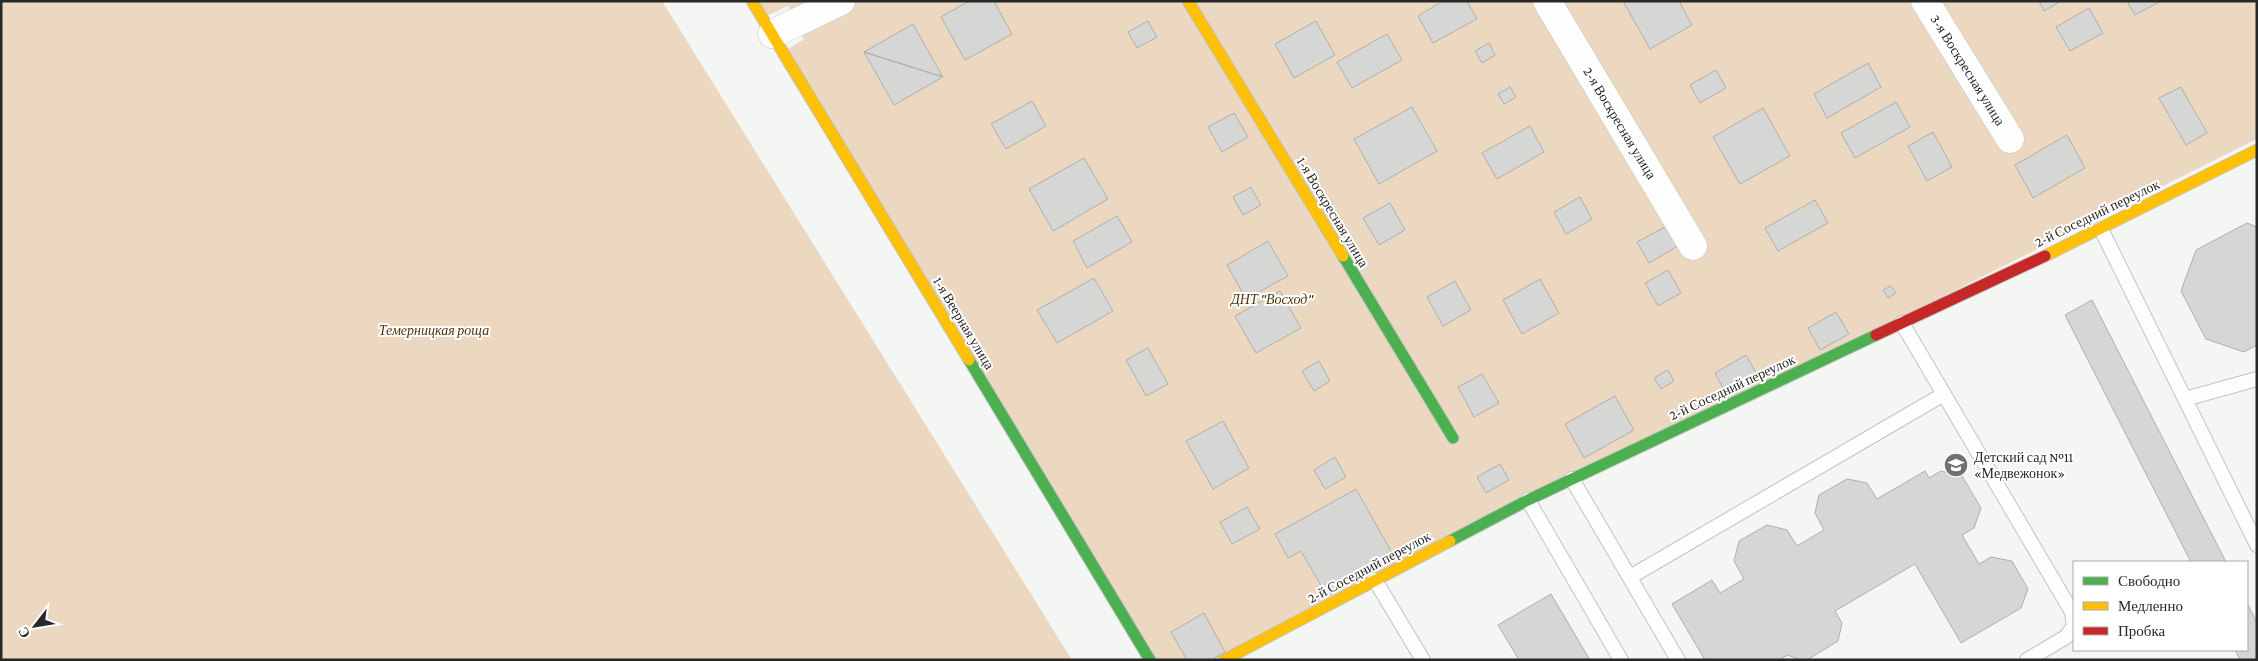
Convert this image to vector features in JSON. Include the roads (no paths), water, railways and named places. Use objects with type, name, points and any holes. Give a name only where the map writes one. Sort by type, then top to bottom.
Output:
[{"type":"street","name":"1-я Веерная улица","points":[[752,1],[1150,660]]},
{"type":"street","points":[[772,34],[841,1]]},
{"type":"street","name":"1-я Воскресная улица","points":[[1188,1],[1453,438]]},
{"type":"street","name":"2-я Воскресная улица","points":[[1547,1],[1693,246]]},
{"type":"street","name":"3-я Воскресная улица","points":[[1925,1],[2010,139]]},
{"type":"street","name":"2-й Соседний переулок","points":[[1224,660],[1528,500],[2101,229],[2257,150]]},
{"type":"lane","points":[[2101,229],[2257,545]]},
{"type":"lane","points":[[1902,323],[2072,612],[2073,619]]},
{"type":"lane","points":[[2184,399],[2257,379]]},
{"type":"lane","points":[[1630,577],[1944,394]]},
{"type":"lane","points":[[1572,479],[1678,660]]},
{"type":"lane","points":[[1528,500],[1621,660]]},
{"type":"lane","points":[[1375,580],[1423,660]]},
{"type":"lane","points":[[2027,660],[2066,637],[2073,627]]},
{"type":"place","name":"Детский сад №11 «Медвежонок»","points":[[1956,465]]},
{"type":"park label","name":"ДНТ \"Восход\"","points":[[1272,299]]},
{"type":"park label","name":"Темерницкая роща","points":[[434,330]]}]
